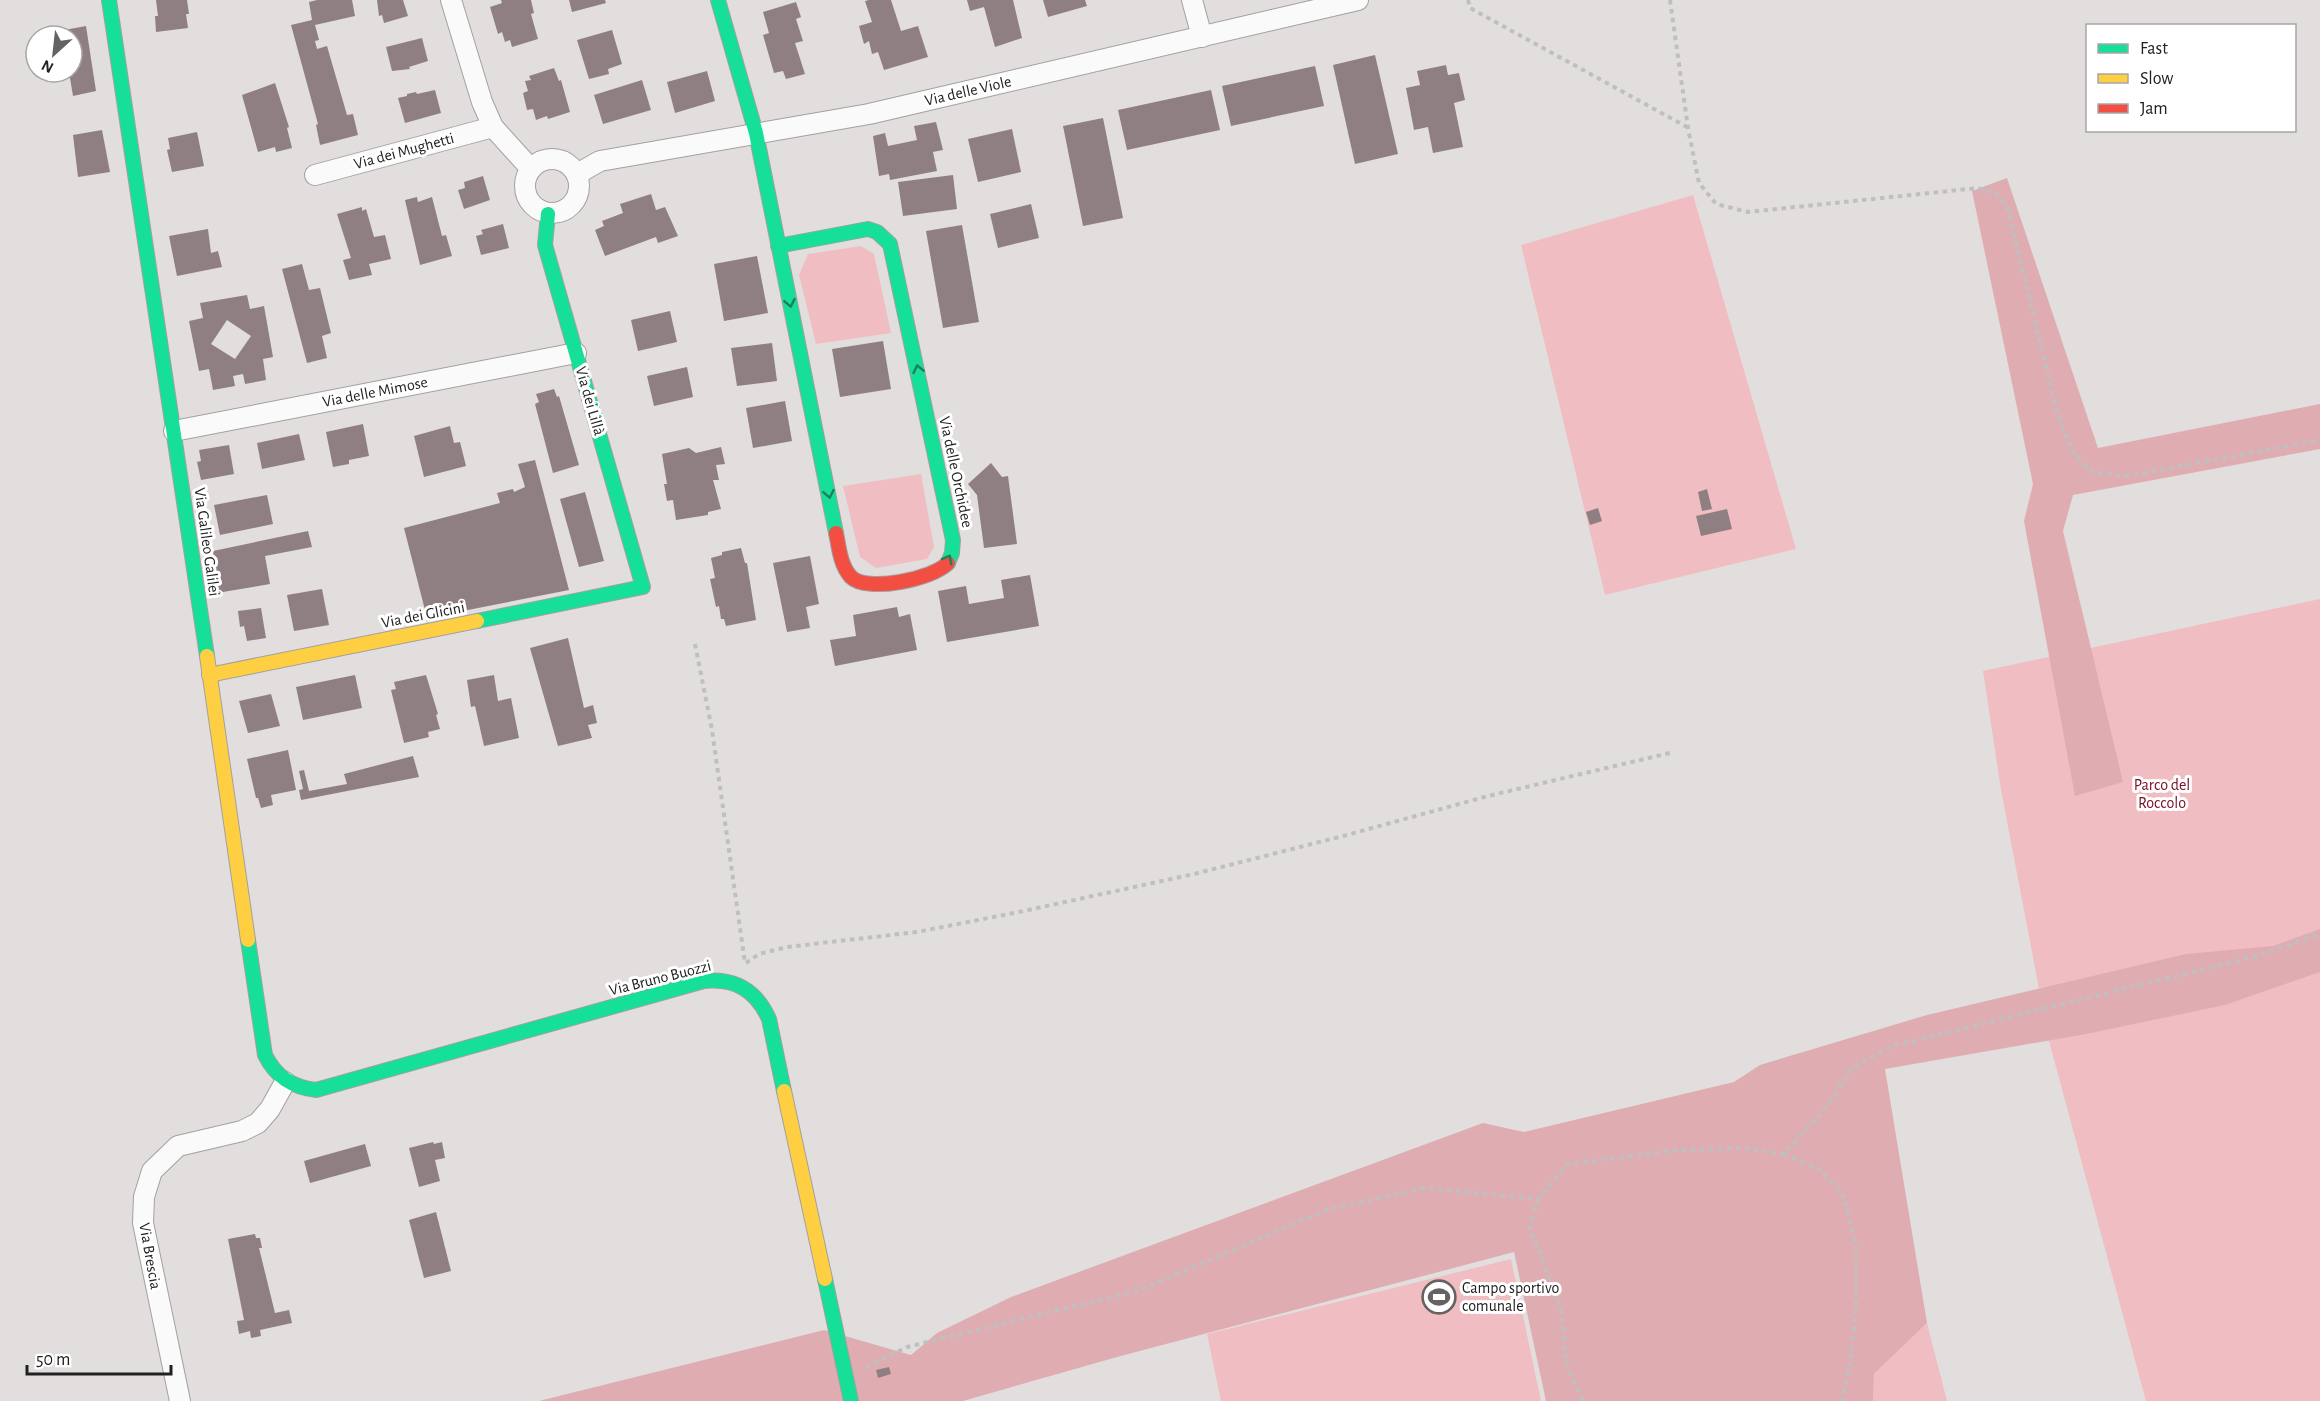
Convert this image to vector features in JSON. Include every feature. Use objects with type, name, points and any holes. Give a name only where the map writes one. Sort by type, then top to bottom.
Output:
[{"type":"street","name":"Via Galileo Galilei","points":[[109,0],[174,430],[261,1045],[269,1066],[285,1082]]},
{"type":"street","points":[[451,0],[482,102],[493,127],[531,169]]},
{"type":"street","name":"Via delle Orchidee","points":[[718,0],[756,134],[778,246],[846,571],[851,578],[868,585],[939,571],[951,558],[953,540],[890,244],[877,232],[868,229],[778,246]]},
{"type":"street","points":[[1191,0],[1202,37]]},
{"type":"street","name":"Via delle Viole","points":[[577,174],[600,161],[869,114],[1358,0]]},
{"type":"street","name":"Via dei Mughetti","points":[[315,175],[493,127]]},
{"type":"street","points":[[555,159],[564,161],[577,174],[580,191],[577,199],[565,211],[548,214],[533,207],[525,192],[527,176],[538,163],[555,159]]},
{"type":"street","name":"Via dei Lillà","points":[[548,214],[545,245],[643,587]]},
{"type":"street","name":"Via delle Mimose","points":[[174,430],[576,353]]},
{"type":"street","name":"Via dei Glicini","points":[[209,675],[643,587]]},
{"type":"street","name":"Via Bruno Buozzi","points":[[285,1082],[305,1089],[327,1088],[714,979],[735,982],[753,992],[760,1000],[769,1019],[851,1401]]},
{"type":"street","name":"Via Brescia","points":[[180,1401],[142,1223],[144,1197],[152,1171],[178,1146],[250,1127],[265,1116],[285,1082]]},
{"type":"path","points":[[1468,0],[1470,8],[1688,128]]},
{"type":"path","points":[[1670,0],[1688,128],[1699,183],[1716,204],[1748,212],[1978,188],[1996,193],[2008,210],[2057,413],[2074,454],[2092,472],[2128,476],[2320,440]]},
{"type":"path","points":[[695,644],[712,730],[745,964]]},
{"type":"path","points":[[735,982],[745,964],[759,954],[787,947],[917,932],[1194,874],[1488,796],[1674,752]]},
{"type":"path","points":[[1784,1154],[1827,1106],[1853,1067],[1892,1046],[2253,957],[2320,934]]},
{"type":"path","points":[[1583,1401],[1566,1363],[1562,1314],[1530,1228],[1538,1198],[1568,1164],[1678,1150],[1742,1148],[1784,1154],[1819,1169],[1843,1195],[1856,1246],[1856,1308],[1851,1363],[1842,1401]]},
{"type":"path","points":[[847,1380],[907,1347],[1140,1290],[1326,1209],[1425,1188],[1538,1198]]},
{"type":"green space","points":[[1693,195],[1796,549],[1605,595],[1521,245]]},
{"type":"green space","points":[[861,246],[874,254],[891,333],[816,344],[799,275],[808,254]]},
{"type":"green space","points":[[921,474],[934,547],[927,559],[876,568],[860,557],[843,486]]},
{"type":"green space","name":"Parco del Roccolo","points":[[2320,599],[2320,1401],[2146,1401],[2049,1041],[2001,790],[1983,671]]},
{"type":"green space","name":"Campo sportivo comunale","points":[[1511,1259],[1541,1401],[1221,1401],[1207,1334]]},
{"type":"green space","points":[[1927,1323],[1947,1401],[1873,1401],[1874,1374]]},
{"type":"shaded area","points":[[2007,178],[2098,448],[2320,404],[2320,449],[2073,495],[2063,531],[2123,782],[2075,796],[2024,521],[2033,484],[1972,191]]},
{"type":"shaded area","points":[[2320,929],[2320,972],[2225,1005],[2086,1034],[1885,1069],[1927,1323],[1874,1374],[1873,1401],[1546,1401],[1514,1252],[1117,1357],[963,1401],[539,1401],[824,1330],[911,1355],[937,1333],[1011,1297],[1483,1123],[1524,1132],[1734,1082],[1760,1065],[1927,1015],[2186,954],[2273,946]]},
{"type":"building","points":[[156,0],[187,0],[188,28],[156,32],[155,16],[158,16]]},
{"type":"building","points":[[352,0],[355,16],[315,25],[319,40],[315,41],[317,49],[327,46],[347,115],[353,114],[358,135],[320,145],[316,125],[318,124],[291,25],[312,20],[309,2]]},
{"type":"building","points":[[377,0],[403,0],[408,16],[384,23],[382,15],[379,16]]},
{"type":"building","points":[[501,0],[531,0],[534,13],[531,14],[538,39],[512,47],[510,40],[505,42],[502,32],[498,34],[490,7],[502,3]]},
{"type":"building","points":[[569,0],[605,0],[606,3],[572,12]]},
{"type":"building","points":[[891,0],[901,31],[918,26],[928,57],[884,70],[878,52],[872,54],[869,41],[864,44],[859,26],[872,22],[865,1]]},
{"type":"building","points":[[967,0],[1013,0],[1022,38],[995,47],[984,7],[970,11]]},
{"type":"building","points":[[1043,0],[1085,0],[1087,6],[1048,17]]},
{"type":"building","points":[[796,2],[801,17],[796,19],[803,41],[795,43],[805,74],[786,79],[783,71],[774,73],[763,35],[769,33],[763,12]]},
{"type":"building","points":[[84,26],[86,26],[96,91],[73,96],[71,84],[84,84]]},
{"type":"building","points":[[612,30],[622,64],[608,69],[609,74],[589,79],[577,40]]},
{"type":"building","points":[[422,38],[428,61],[409,67],[410,69],[392,71],[386,47]]},
{"type":"building","points":[[1375,55],[1398,154],[1355,164],[1333,65]]},
{"type":"building","points":[[1446,65],[1448,75],[1459,73],[1465,100],[1454,103],[1463,147],[1433,153],[1428,127],[1414,130],[1406,88],[1420,85],[1417,71]]},
{"type":"building","points":[[1315,66],[1324,106],[1231,126],[1222,86]]},
{"type":"building","points":[[554,68],[559,81],[561,80],[570,112],[536,120],[533,109],[527,110],[523,93],[528,91],[525,81],[531,80],[529,76]]},
{"type":"building","points":[[707,71],[715,101],[675,113],[667,82]]},
{"type":"building","points":[[642,80],[651,110],[603,124],[594,95]]},
{"type":"building","points":[[275,83],[289,127],[287,128],[292,148],[276,152],[275,147],[258,152],[242,95]]},
{"type":"building","points":[[435,90],[441,113],[405,123],[398,98],[416,92],[417,94]]},
{"type":"building","points":[[1211,90],[1220,130],[1127,150],[1118,110]]},
{"type":"building","points":[[1103,118],[1123,218],[1083,226],[1063,126]]},
{"type":"building","points":[[936,122],[943,150],[933,152],[937,171],[890,180],[889,174],[879,176],[873,136],[885,133],[888,146],[917,140],[914,126]]},
{"type":"building","points":[[1012,129],[1021,172],[978,182],[968,139]]},
{"type":"building","points":[[102,130],[110,172],[78,177],[73,135]]},
{"type":"building","points":[[197,132],[204,166],[172,172],[167,150],[170,149],[168,138]]},
{"type":"building","points":[[953,175],[957,209],[903,216],[898,182]]},
{"type":"building","points":[[483,176],[490,200],[464,209],[458,190],[465,188],[464,182]]},
{"type":"building","points":[[651,194],[656,210],[665,207],[678,236],[658,243],[656,237],[605,256],[595,230],[604,226],[602,221],[623,213],[620,204]]},
{"type":"building","points":[[417,197],[418,202],[432,197],[442,236],[446,235],[452,256],[420,265],[405,200]]},
{"type":"building","points":[[1031,204],[1039,238],[998,248],[990,214]]},
{"type":"building","points":[[362,207],[362,211],[366,209],[374,237],[385,235],[391,259],[369,264],[372,275],[349,280],[343,260],[351,258],[337,214]]},
{"type":"building","points":[[503,224],[509,248],[481,255],[476,236],[483,234],[481,230]]},
{"type":"building","points":[[962,225],[979,322],[943,328],[926,231]]},
{"type":"building","points":[[208,229],[211,253],[218,251],[222,267],[177,276],[169,236]]},
{"type":"building","points":[[757,256],[768,313],[724,321],[714,264]]},
{"type":"building","points":[[302,264],[309,290],[320,288],[331,333],[322,336],[327,358],[307,363],[282,269]]},
{"type":"building","points":[[247,295],[250,309],[264,306],[273,357],[263,359],[266,380],[245,384],[243,374],[233,376],[235,386],[213,390],[209,369],[199,371],[189,321],[203,318],[200,303]],"holes":[[[227,320],[251,336],[235,359],[211,344]]]},
{"type":"building","points":[[670,311],[677,342],[638,351],[631,320]]},
{"type":"building","points":[[883,341],[891,389],[840,397],[832,349]]},
{"type":"building","points":[[772,343],[777,381],[737,386],[731,348]]},
{"type":"building","points":[[687,367],[693,397],[654,406],[647,376]]},
{"type":"building","points":[[554,389],[557,397],[559,396],[579,465],[553,473],[535,404],[539,402],[536,394]]},
{"type":"building","points":[[785,401],[792,441],[753,448],[746,408]]},
{"type":"building","points":[[363,424],[369,456],[349,460],[349,464],[333,467],[326,432]]},
{"type":"building","points":[[450,426],[454,443],[460,442],[466,466],[424,477],[414,436]]},
{"type":"building","points":[[299,434],[305,460],[262,469],[257,443]]},
{"type":"building","points":[[229,445],[234,474],[201,480],[197,462],[201,461],[199,450]]},
{"type":"building","points":[[721,447],[725,464],[716,465],[719,480],[713,480],[721,509],[708,512],[708,515],[676,520],[673,500],[667,501],[662,454],[689,448],[696,453]]},
{"type":"building","points":[[535,460],[569,590],[427,618],[404,528],[500,503],[497,493],[513,489],[514,492],[525,487],[518,464]]},
{"type":"building","points":[[991,463],[1002,477],[1008,476],[1017,544],[984,548],[977,495],[968,484]]},
{"type":"building","points":[[1707,489],[1712,509],[1702,511],[1698,492]]},
{"type":"building","points":[[585,492],[604,561],[579,567],[560,499]]},
{"type":"building","points":[[267,495],[273,524],[220,535],[214,505]]},
{"type":"building","points":[[1598,508],[1602,521],[1590,525],[1586,512]]},
{"type":"building","points":[[1727,509],[1732,529],[1701,536],[1696,516]]},
{"type":"building","points":[[308,531],[312,547],[265,556],[270,584],[217,593],[213,551]]},
{"type":"building","points":[[741,548],[745,563],[747,563],[756,620],[726,626],[724,619],[721,619],[719,606],[716,607],[710,579],[715,578],[711,558],[722,555],[722,552]]},
{"type":"building","points":[[810,556],[819,604],[806,607],[810,628],[787,632],[773,563]]},
{"type":"building","points":[[1030,575],[1039,626],[947,642],[938,591],[966,586],[969,604],[1004,598],[1001,580]]},
{"type":"building","points":[[322,589],[329,625],[294,631],[287,595]]},
{"type":"building","points":[[897,607],[899,617],[910,614],[917,650],[835,666],[830,640],[856,636],[853,615]]},
{"type":"building","points":[[261,608],[266,638],[247,641],[244,626],[240,627],[238,611]]},
{"type":"building","points":[[568,638],[584,708],[593,705],[597,723],[588,725],[592,738],[558,746],[530,648]]},
{"type":"building","points":[[355,675],[362,708],[303,720],[296,687]]},
{"type":"building","points":[[426,675],[438,714],[436,715],[440,729],[428,732],[429,737],[404,743],[391,690],[396,689],[394,682]]},
{"type":"building","points":[[494,675],[498,701],[511,698],[519,738],[484,746],[475,706],[471,707],[467,680]]},
{"type":"building","points":[[271,694],[280,726],[248,733],[239,701]]},
{"type":"building","points":[[288,750],[296,790],[271,795],[273,805],[261,808],[256,798],[247,759]]},
{"type":"building","points":[[413,756],[419,777],[301,800],[299,790],[303,789],[299,771],[304,770],[309,791],[347,784],[344,774]]},
{"type":"building","points":[[433,1142],[434,1144],[442,1142],[445,1158],[435,1160],[440,1181],[419,1187],[409,1148]]},
{"type":"building","points":[[365,1144],[371,1166],[310,1183],[304,1161]]},
{"type":"building","points":[[436,1212],[451,1271],[424,1278],[409,1220]]},
{"type":"building","points":[[255,1234],[256,1238],[260,1238],[262,1248],[259,1248],[275,1313],[289,1310],[292,1323],[260,1330],[261,1336],[251,1338],[250,1331],[239,1334],[237,1321],[244,1320],[228,1239]]},
{"type":"building","points":[[889,1367],[891,1374],[878,1378],[876,1370]]},
{"type":"traffic: fast","points":[[109,0],[207,656]]},
{"type":"traffic: fast","points":[[718,0],[756,133],[836,533]]},
{"type":"traffic: fast","points":[[477,621],[643,587],[545,245],[548,214]]},
{"type":"traffic: fast","points":[[778,246],[868,229],[877,232],[890,244],[953,540],[948,563]]},
{"type":"traffic: fast","points":[[248,940],[265,1055],[280,1075],[299,1086],[316,1090],[704,981],[715,981],[735,984],[743,988],[751,993],[764,1009],[769,1019],[784,1091]]},
{"type":"traffic: fast","points":[[825,1279],[851,1401]]},
{"type":"traffic: slow","points":[[209,675],[477,621]]},
{"type":"traffic: slow","points":[[207,656],[248,940]]},
{"type":"traffic: slow","points":[[784,1091],[825,1279]]},
{"type":"traffic: jam","points":[[836,533],[844,567],[851,577],[859,582],[885,584],[915,579],[940,569],[948,563]]},
{"type":"place","name":"Campo sportivo comunale","points":[[1439,1297]]}]
